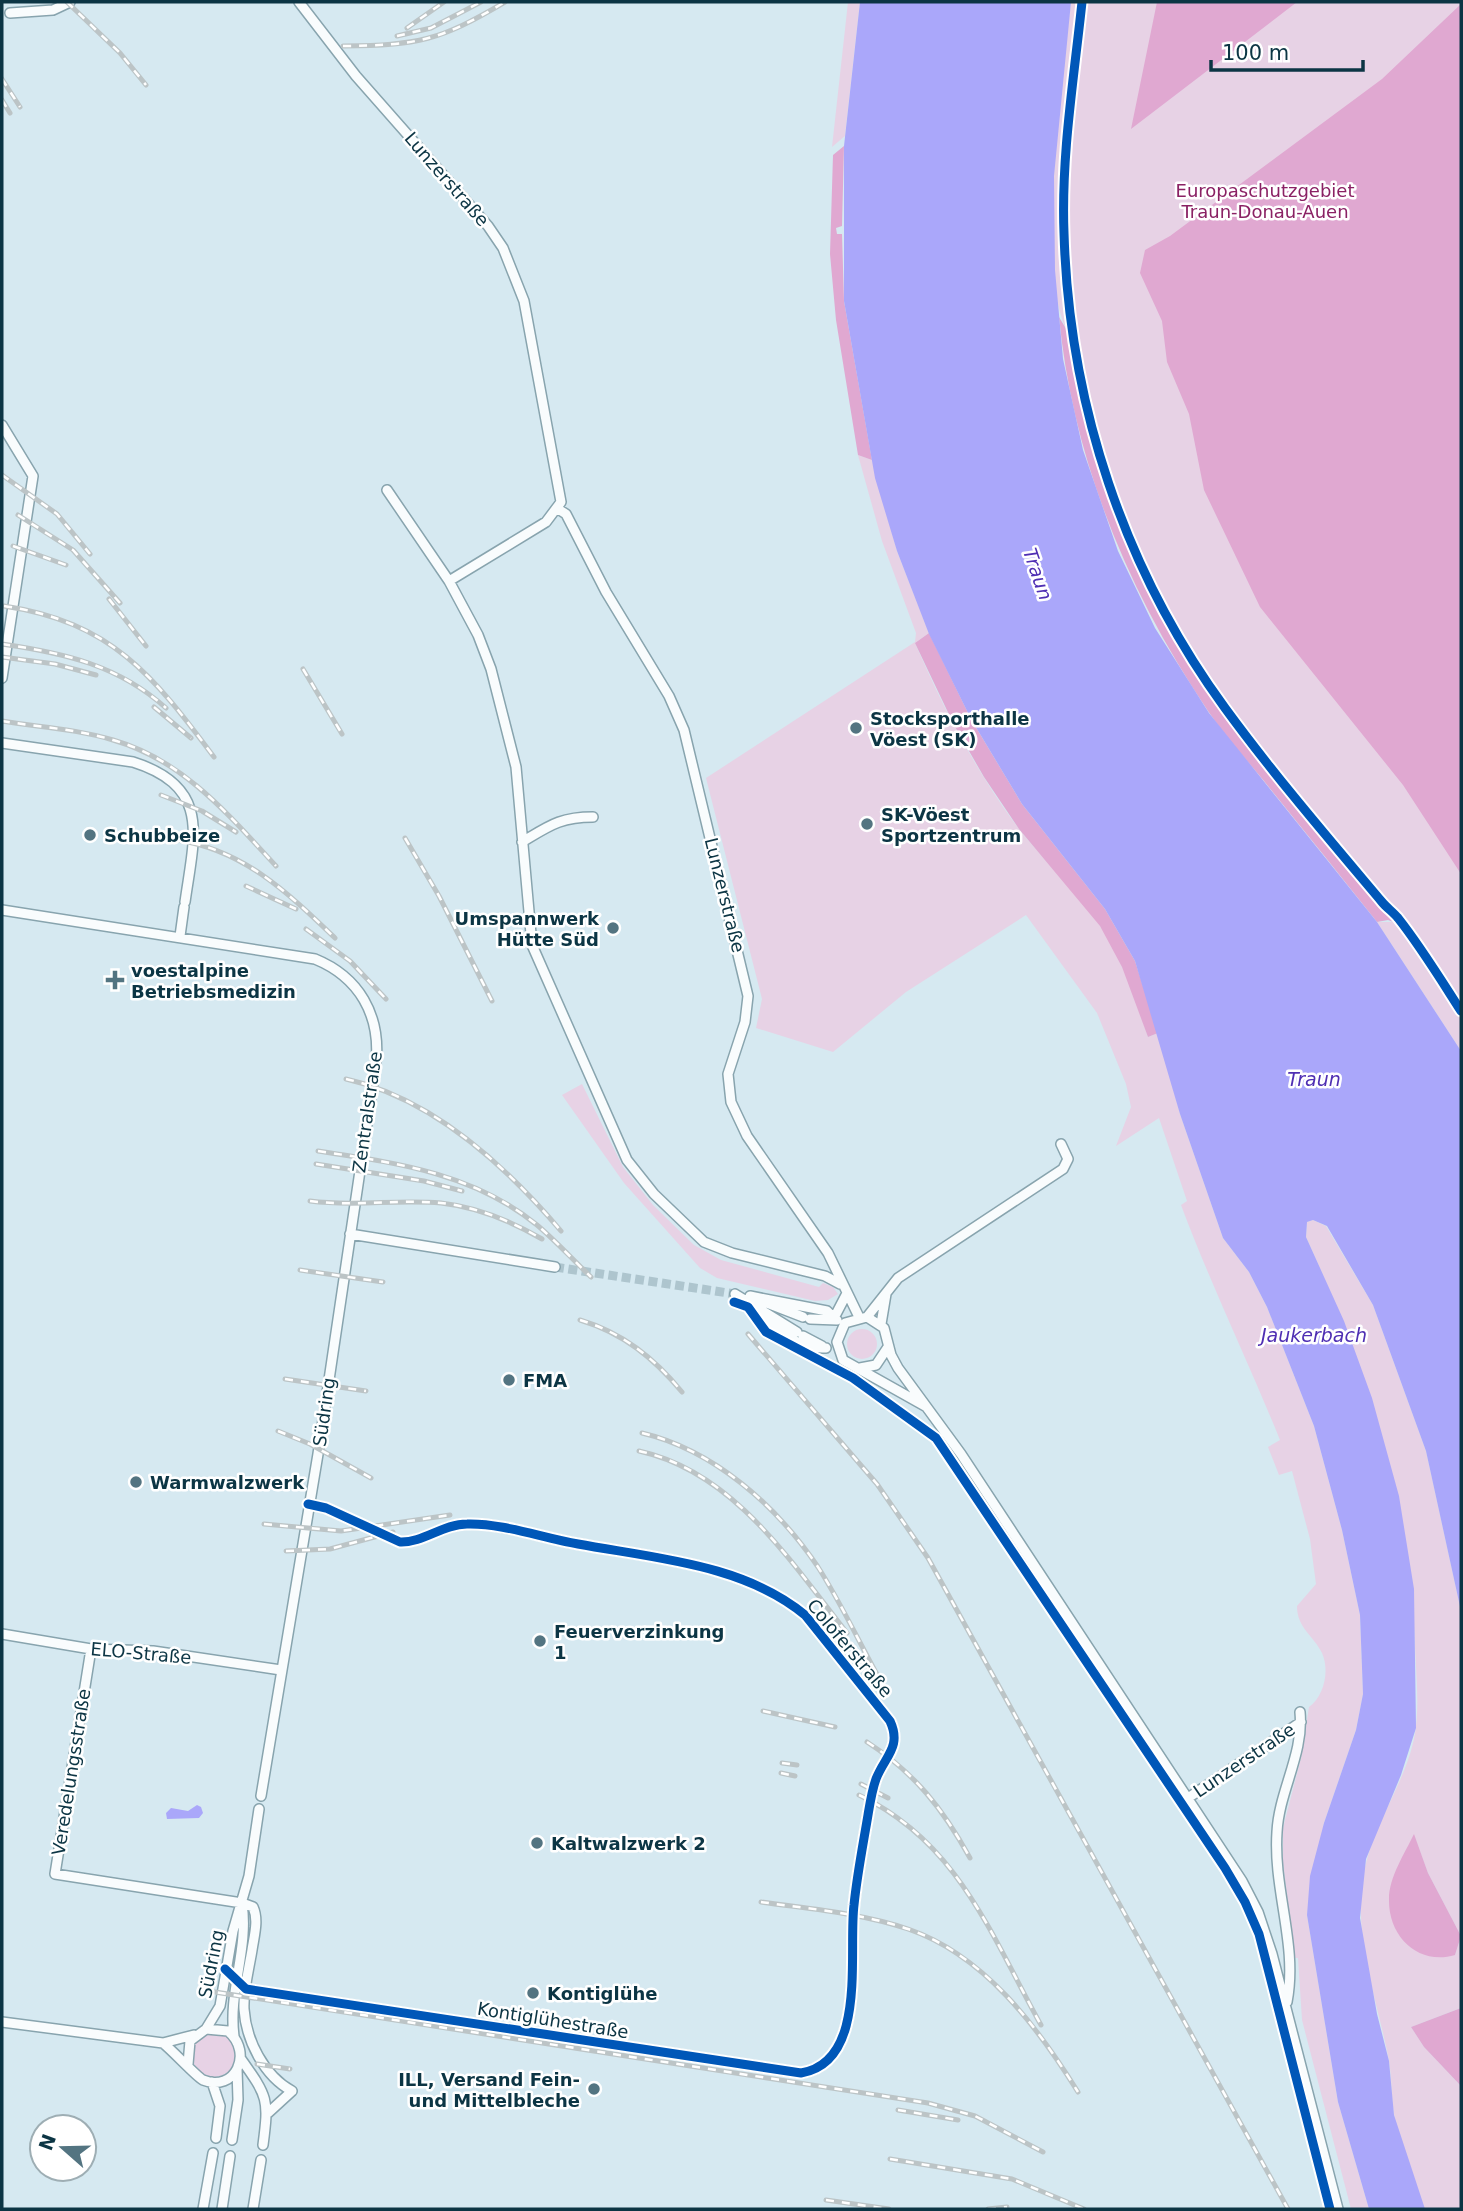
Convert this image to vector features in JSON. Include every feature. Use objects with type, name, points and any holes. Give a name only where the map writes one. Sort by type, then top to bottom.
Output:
[{"type":"street","points":[[10,13],[53,10],[70,2]]},
{"type":"street","name":"Lunzerstraße","points":[[299,2],[356,76],[471,202],[503,248],[524,301],[559,481],[558,509],[566,514],[594,571],[679,717],[748,996],[745,1021],[728,1073],[731,1102],[747,1136],[828,1253],[846,1296],[863,1317]]},
{"type":"street","points":[[2,425],[33,476],[2,678]]},
{"type":"street","points":[[387,490],[449,581],[478,635],[502,703],[516,766],[528,928],[539,966],[631,1165],[674,1215],[704,1242],[732,1253],[825,1276],[840,1284]]},
{"type":"street","points":[[449,581],[546,522],[558,509]]},
{"type":"street","points":[[2,743],[133,762],[153,769],[174,783],[189,801],[194,814],[195,832],[180,936]]},
{"type":"street","points":[[522,842],[569,817],[593,817]]},
{"type":"street","name":"Zentralstraße","points":[[2,910],[315,958],[341,972],[368,1003],[376,1026],[377,1055],[350,1234]]},
{"type":"street","points":[[752,1300],[827,1311],[834,1318],[846,1323],[863,1317],[898,1278],[1063,1169],[1068,1159],[1061,1144]]},
{"type":"street","points":[[350,1234],[555,1267]]},
{"type":"street","name":"Südring","points":[[261,1796],[350,1234]]},
{"type":"street","name":"Lunzerstraße","points":[[887,1289],[881,1324],[887,1333],[888,1345],[898,1367],[961,1454],[1232,1864],[1258,1912],[1339,2209]]},
{"type":"street","points":[[752,1300],[806,1318],[828,1322],[834,1318],[846,1296]]},
{"type":"street","name":"Lunzerstraße","points":[[846,1296],[846,1323],[837,1336],[839,1354],[848,1364],[860,1368],[925,1406]]},
{"type":"street","points":[[752,1300],[800,1334],[839,1354]]},
{"type":"street","points":[[752,1300],[780,1331],[811,1347],[826,1348]]},
{"type":"street","points":[[854,1304],[864,1308],[873,1306]]},
{"type":"street","points":[[863,1317],[881,1324]]},
{"type":"street","points":[[860,1368],[876,1365],[886,1353],[888,1345]]},
{"type":"street","name":"Coloferstraße","points":[[308,1504],[326,1507],[401,1542],[453,1525],[482,1525],[645,1554],[762,1587],[789,1602],[805,1615],[890,1721],[896,1740],[894,1750],[876,1780],[870,1801],[854,1905],[853,1979],[843,2041]]},
{"type":"street","name":"ELO-Straße","points":[[2,1634],[91,1649],[153,1651],[281,1670]]},
{"type":"street","name":"Veredelungsstraße","points":[[91,1649],[55,1874],[242,1903]]},
{"type":"street","name":"Lunzerstraße","points":[[1188,1798],[1301,1717],[1296,1757],[1277,1833],[1281,1891],[1292,1971],[1286,2007]]},
{"type":"street","name":"Südring","points":[[206,2029],[219,2006],[259,1809]]},
{"type":"street","name":"Südring","points":[[234,2036],[232,2019],[244,1919],[242,1903]]},
{"type":"street","name":"Südring","points":[[242,1903],[253,1908],[256,1913],[244,2008],[255,2048],[274,2077],[292,2091],[268,2113]]},
{"type":"street","points":[[225,1969],[235,1982],[246,1989]]},
{"type":"street","name":"Kontiglühestraße","points":[[246,1989],[801,2073],[820,2067],[833,2057],[843,2041]]},
{"type":"street","points":[[2,2022],[163,2043],[195,2035],[206,2029],[219,2028],[234,2036],[241,2056],[262,2087],[268,2102],[263,2145]]},
{"type":"street","points":[[188,2064],[188,2048],[195,2035]]},
{"type":"street","points":[[163,2043],[188,2064],[198,2077],[212,2082],[230,2077],[237,2069]]},
{"type":"street","points":[[232,2140],[238,2100],[237,2069],[241,2056],[255,2048]]},
{"type":"street","points":[[262,2087],[274,2077]]},
{"type":"street","points":[[212,2082],[219,2106],[216,2138]]},
{"type":"street","points":[[203,2209],[214,2153]]},
{"type":"street","points":[[223,2209],[229,2156]]},
{"type":"street","points":[[254,2205],[261,2160]]},
{"type":"green space","points":[[848,2],[860,2],[845,136],[832,147]]},
{"type":"green space","points":[[1071,2],[1080,2],[1065,167],[1063,248],[1068,332],[1058,305],[1053,267],[1052,222],[1058,122]]},
{"type":"green space","name":"Europaschutzgebiet Traun-Donau-Auen","points":[[1086,2],[1461,2],[1461,1051],[1377,922],[1395,922],[1384,902],[1220,698],[1182,640],[1135,547],[1102,458],[1079,362],[1066,233],[1074,103]]},
{"type":"green space","points":[[1157,2],[1297,2],[1131,129]]},
{"type":"green space","points":[[1461,4],[1461,874],[1403,785],[1260,607],[1204,490],[1189,414],[1167,362],[1162,321],[1140,273],[1145,250],[1170,236],[1382,79]]},
{"type":"green space","points":[[844,146],[842,226],[836,228],[837,234],[842,234],[844,301],[872,460],[858,455],[836,320],[830,254],[833,155]]},
{"type":"green space","points":[[1059,317],[1068,332],[1078,387],[1111,503],[1166,626],[1221,710],[1399,924],[1388,920],[1377,922],[1228,738],[1179,666],[1129,572],[1091,473],[1066,370]]},
{"type":"green space","points":[[858,455],[872,460],[897,551],[929,633],[915,643],[936,689],[959,735],[998,800],[1023,834],[1089,911],[1107,937],[1127,979],[1148,1037],[1158,1033],[1180,1114],[1223,1238],[1249,1272],[1267,1307],[1314,1426],[1342,1530],[1360,1615],[1363,1694],[1356,1730],[1324,1823],[1307,1915],[1338,2102],[1369,2209],[1351,2209],[1302,2020],[1298,1958],[1294,1958],[1283,1862],[1283,1828],[1301,1758],[1309,1707],[1322,1690],[1325,1675],[1322,1653],[1303,1626],[1297,1606],[1316,1584],[1310,1539],[1292,1471],[1279,1475],[1268,1447],[1280,1440],[1181,1205],[1187,1201],[1159,1118],[1116,1146],[1131,1107],[1126,1084],[1097,1013],[1026,915],[906,992],[833,1052],[756,1028],[762,999],[706,778],[915,642],[916,633],[882,541]]},
{"type":"green space","points":[[929,633],[971,719],[1022,804],[1105,909],[1135,961],[1158,1033],[1148,1037],[1122,967],[1100,926],[1019,829],[984,777],[954,725],[915,643]]},
{"type":"green space","points":[[582,1084],[623,1167],[653,1205],[694,1245],[721,1260],[819,1287],[823,1283],[833,1287],[838,1294],[828,1300],[815,1301],[717,1278],[700,1268],[624,1183],[562,1095]]},
{"type":"green space","points":[[1313,1220],[1326,1226],[1373,1305],[1426,1451],[1461,1611],[1461,1936],[1461,2008],[1411,2027],[1424,2047],[1461,2086],[1461,2209],[1425,2209],[1416,2186],[1403,2150],[1393,2108],[1389,2061],[1362,1936],[1362,1885],[1367,1859],[1408,1760],[1416,1726],[1417,1686],[1411,1592],[1404,1539],[1382,1436],[1348,1337],[1306,1237],[1307,1222]],"holes":[[[1414,1835],[1428,1873],[1461,1936],[1455,1955]]]},
{"type":"green space","points":[[862,1329],[873,1333],[877,1344],[873,1355],[862,1359],[851,1355],[847,1344],[851,1333]]},
{"type":"green space","points":[[1414,1834],[1428,1873],[1461,1936],[1455,1955],[1429,1956],[1418,1952],[1400,1936],[1394,1925],[1390,1913],[1390,1891],[1398,1865]]},
{"type":"green space","points":[[1461,2008],[1461,2086],[1424,2047],[1411,2027]]},
{"type":"green space","points":[[214,2033],[229,2040],[236,2055],[229,2070],[214,2077],[199,2070],[192,2055],[199,2040]]},
{"type":"water","name":"Traun","points":[[860,2],[1071,2],[1054,176],[1055,270],[1063,359],[1083,450],[1118,551],[1155,628],[1209,713],[1377,922],[1461,1051],[1461,1611],[1426,1451],[1373,1305],[1327,1226],[1313,1220],[1307,1222],[1306,1237],[1344,1321],[1372,1398],[1399,1496],[1414,1589],[1416,1728],[1401,1775],[1366,1859],[1360,1918],[1377,2014],[1389,2061],[1394,2115],[1425,2209],[1369,2209],[1338,2102],[1307,1915],[1310,1876],[1324,1823],[1356,1730],[1363,1694],[1360,1615],[1342,1530],[1314,1426],[1267,1307],[1249,1272],[1223,1238],[1180,1114],[1135,961],[1105,909],[1022,804],[971,719],[929,634],[897,551],[875,478],[844,301],[844,146]]},
{"type":"water","points":[[197,1805],[203,1813],[199,1818],[167,1819],[166,1813],[171,1808],[188,1811]]},
{"type":"tunnel","points":[[555,1267],[735,1294]]},
{"type":"railway","points":[[67,2],[120,53],[146,85]]},
{"type":"railway","points":[[407,28],[444,2]]},
{"type":"railway","points":[[397,36],[431,28],[481,2]]},
{"type":"railway","points":[[343,46],[391,44],[428,38],[463,25],[505,2]]},
{"type":"railway","points":[[2,79],[20,107]]},
{"type":"railway","points":[[2,100],[10,113]]},
{"type":"railway","points":[[2,475],[57,514],[90,554]]},
{"type":"railway","points":[[18,515],[73,550],[120,603]]},
{"type":"railway","points":[[13,546],[66,565]]},
{"type":"railway","points":[[109,599],[146,646]]},
{"type":"railway","points":[[4,606],[41,614],[73,625],[101,639],[149,677],[214,757]]},
{"type":"railway","points":[[2,644],[89,663],[129,681],[166,708]]},
{"type":"railway","points":[[2,657],[55,664],[96,675]]},
{"type":"railway","points":[[303,669],[342,734]]},
{"type":"railway","points":[[154,707],[191,738]]},
{"type":"railway","points":[[2,721],[99,736],[138,749],[161,761],[203,791],[276,866]]},
{"type":"railway","points":[[161,795],[202,811],[236,832]]},
{"type":"railway","points":[[405,838],[439,896],[492,1001]]},
{"type":"railway","points":[[177,840],[223,853],[264,876],[335,938]]},
{"type":"railway","points":[[246,886],[296,909]]},
{"type":"railway","points":[[306,929],[350,961],[386,999]]},
{"type":"railway","points":[[346,1079],[378,1088],[437,1118],[491,1159],[561,1231]]},
{"type":"railway","points":[[318,1151],[405,1166],[433,1173],[487,1193],[537,1225],[591,1277]]},
{"type":"railway","points":[[316,1164],[424,1181],[462,1191]]},
{"type":"railway","points":[[310,1201],[425,1202],[454,1205],[493,1216],[542,1239]]},
{"type":"railway","points":[[300,1270],[383,1282]]},
{"type":"railway","points":[[580,1320],[596,1325],[637,1348],[682,1392]]},
{"type":"railway","points":[[748,1334],[877,1484],[928,1558],[1288,2209]]},
{"type":"railway","points":[[285,1379],[366,1391]]},
{"type":"railway","points":[[278,1431],[310,1444],[371,1478]]},
{"type":"railway","points":[[642,1433],[669,1441],[719,1467],[763,1502],[802,1544],[818,1567],[880,1680]]},
{"type":"railway","points":[[639,1451],[673,1462],[704,1478],[732,1499],[782,1550],[847,1633]]},
{"type":"railway","points":[[264,1524],[341,1531],[450,1515]]},
{"type":"railway","points":[[286,1551],[330,1549],[393,1532]]},
{"type":"railway","points":[[763,1711],[835,1727]]},
{"type":"railway","points":[[867,1742],[914,1779],[938,1808],[970,1858]]},
{"type":"railway","points":[[782,1763],[797,1765]]},
{"type":"railway","points":[[781,1773],[795,1776]]},
{"type":"railway","points":[[861,1784],[888,1798]]},
{"type":"railway","points":[[859,1795],[893,1815],[922,1838],[947,1865],[988,1925],[1041,2025]]},
{"type":"railway","points":[[761,1902],[872,1919],[908,1929],[961,1956],[984,1975],[1026,2018],[1078,2092]]},
{"type":"railway","points":[[202,1990],[928,2103],[975,2116],[1043,2152]]},
{"type":"railway","points":[[257,2064],[290,2069]]},
{"type":"railway","points":[[898,2110],[958,2120]]},
{"type":"railway","points":[[890,2159],[1012,2179],[1084,2209]]},
{"type":"railway","points":[[826,2200],[889,2209]]},
{"type":"railway","points":[[988,2209],[1007,2207]]},
{"type":"cycle path","points":[[1082,2],[1066,146],[1064,233],[1068,297],[1077,360],[1108,483],[1158,600],[1189,655],[1263,758],[1406,929],[1461,1011]]},
{"type":"cycle path","points":[[734,1302],[748,1307],[766,1332],[853,1378],[936,1438],[1225,1868],[1245,1902],[1259,1934],[1330,2209]]},
{"type":"cycle path","points":[[225,1969],[246,1989],[801,2073],[822,2065],[837,2049],[846,2028],[852,1976],[854,1905],[860,1860],[873,1788],[891,1751],[894,1738],[890,1721],[805,1615],[754,1584],[667,1559],[481,1524],[458,1525],[417,1540],[400,1542],[326,1508],[308,1504]]},
{"type":"place","name":"Stocksporthalle Vöest (SK)","points":[[856,728]]},
{"type":"place","name":"SK-Vöest Sportzentrum","points":[[867,824]]},
{"type":"place","name":"Schubbeize","points":[[90,835]]},
{"type":"place","name":"Umspannwerk Hütte Süd","points":[[613,928]]},
{"type":"place","name":"voestalpine Betriebsmedizin","points":[[115,980]]},
{"type":"place","name":"FMA","points":[[509,1380]]},
{"type":"place","name":"Warmwalzwerk","points":[[136,1482]]},
{"type":"place","name":"Feuerverzinkung 1","points":[[540,1641]]},
{"type":"place","name":"Kaltwalzwerk 2","points":[[537,1843]]},
{"type":"place","name":"Kontiglühe","points":[[533,1993]]},
{"type":"place","name":"ILL, Versand Fein- und Mittelbleche","points":[[594,2089]]},
{"type":"water label","name":"Jaukerbach","points":[[1314,1335]]}]
